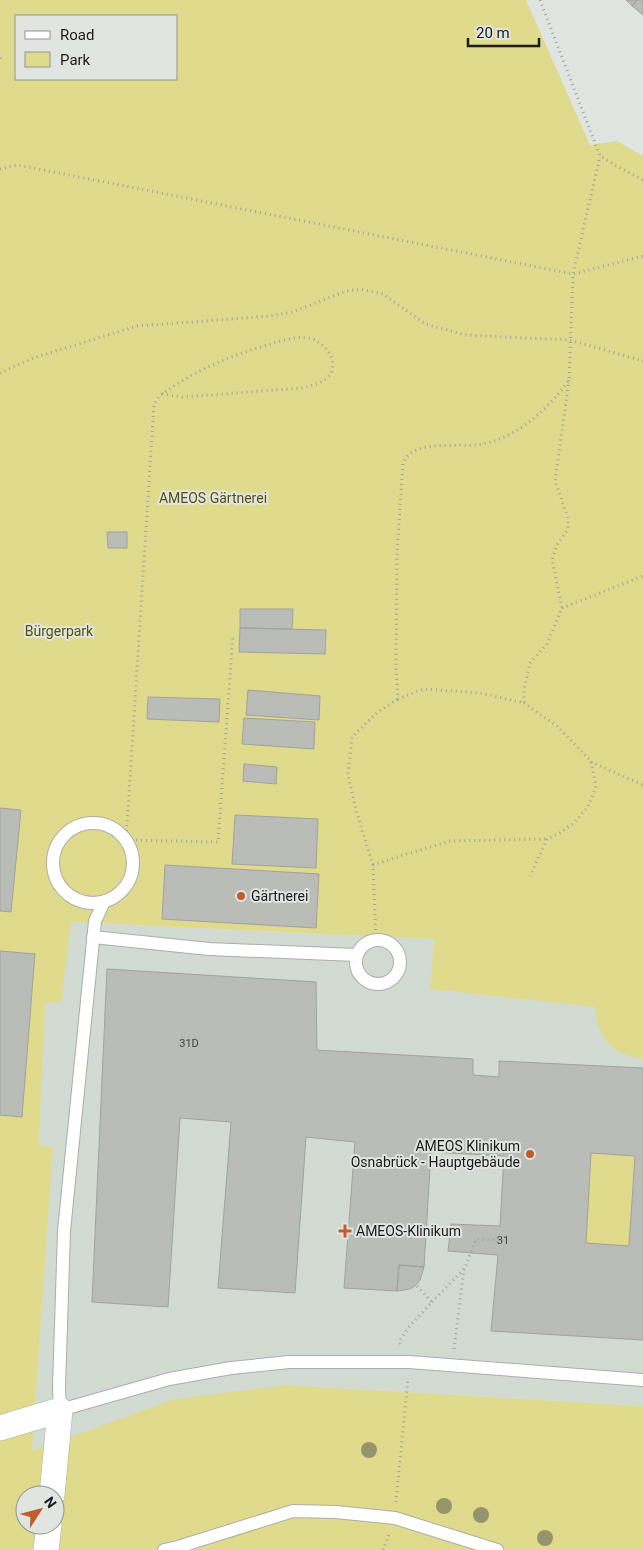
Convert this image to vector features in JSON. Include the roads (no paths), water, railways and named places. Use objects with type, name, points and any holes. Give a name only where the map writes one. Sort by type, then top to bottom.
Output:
[{"type":"street","points":[[0,1428],[60,1410],[53,1485]]},
{"type":"street","points":[[46,1550],[48,1535]]},
{"type":"lane","points":[[104,902],[90,903],[77,900],[66,893],[58,882],[54,870],[54,856],[58,844],[66,833],[78,826],[91,823],[104,825],[116,831],[126,840],[133,864],[131,877],[125,888],[115,897],[104,902],[95,920],[64,1231],[59,1387],[60,1410],[169,1379],[231,1368],[289,1362],[409,1362],[643,1380]]},
{"type":"lane","points":[[93,938],[209,949],[356,954]]},
{"type":"lane","points":[[376,940],[384,940],[396,949],[399,956],[399,971],[388,982],[381,985],[373,984],[366,981],[356,970],[356,954],[364,944],[376,940]]},
{"type":"lane","points":[[164,1550],[182,1549],[293,1511],[336,1512],[395,1518],[497,1550]]},
{"type":"place","name":"Gärtnerei","points":[[241,896]]},
{"type":"place","name":"AMEOS Klinikum Osnabrück - Hauptgebäude","points":[[530,1154]]},
{"type":"place","name":"AMEOS-Klinikum","points":[[345,1231]]},
{"type":"park label","name":"AMEOS Gärtnerei","points":[[213,498]]},
{"type":"park label","name":"Bürgerpark","points":[[59,631]]}]
